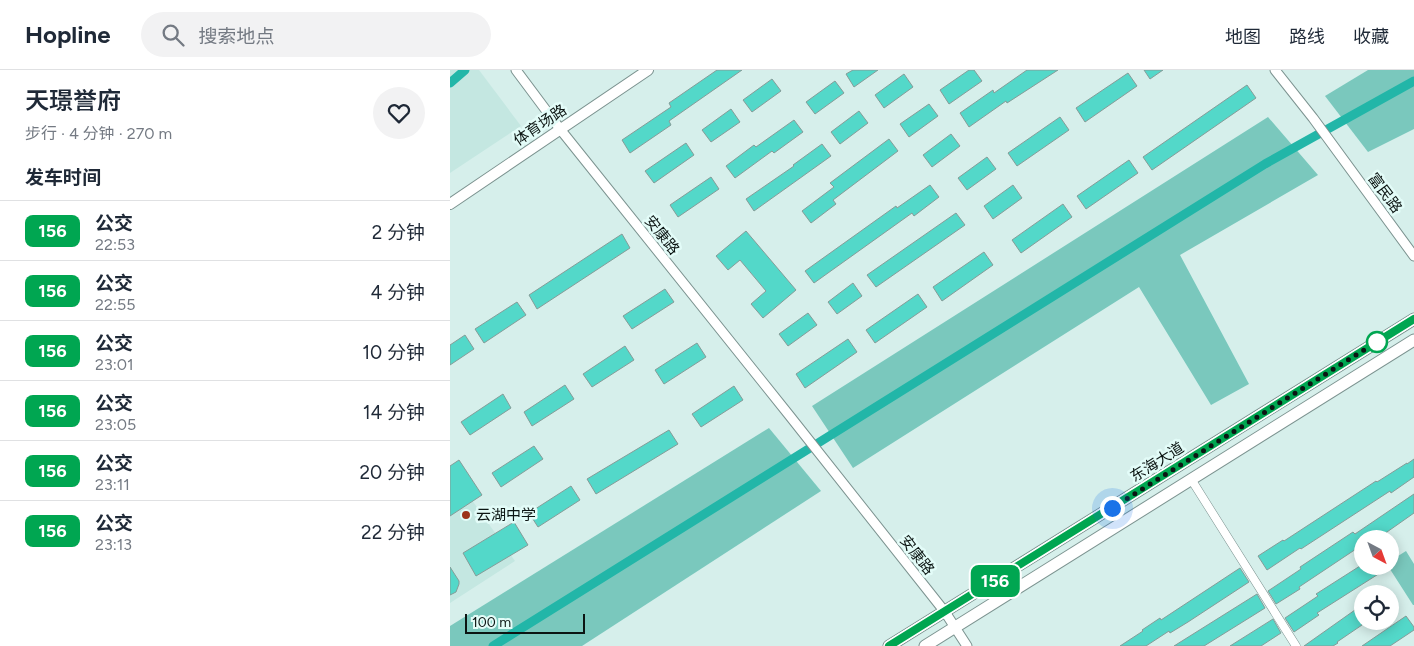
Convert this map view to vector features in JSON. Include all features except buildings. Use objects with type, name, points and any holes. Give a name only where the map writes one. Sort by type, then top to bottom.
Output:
[{"type":"main road","name":"体育场路","points":[[450,204],[648,70]]},
{"type":"main road","name":"东海大道","points":[[889,646],[1414,319]]},
{"type":"main road","points":[[926,646],[1414,340]]},
{"type":"street","name":"安康路","points":[[516,70],[560,129],[945,612],[967,646]]},
{"type":"street","name":"富民路","points":[[1275,70],[1313,118],[1414,256]]},
{"type":"street","points":[[1191,480],[1296,646]]},
{"type":"shaded area","points":[[450,70],[479,70],[521,126],[450,173]]},
{"type":"shaded area","name":"云湖中学","points":[[450,469],[515,561],[450,603]]},
{"type":"green space","points":[[1368,70],[1414,70],[1414,129],[1368,152],[1325,96]]},
{"type":"green space","points":[[1268,117],[1318,175],[1180,255],[1249,384],[1211,405],[1139,287],[853,468],[812,406]]},
{"type":"green space","points":[[769,428],[821,491],[582,646],[450,646],[450,626]]},
{"type":"green space","points":[[1406,551],[1414,564],[1414,605],[1394,575],[1399,575],[1399,555]]},
{"type":"waterway","points":[[450,83],[465,70]]},
{"type":"waterway","points":[[493,646],[1265,164],[1414,81]]},
{"type":"bus line","name":"156","points":[[889,646],[1414,319]]},
{"type":"place","name":"云湖中学","points":[[466,515]]},
{"type":"route","points":[[1112,508],[1380,340],[1377,342]]}]
